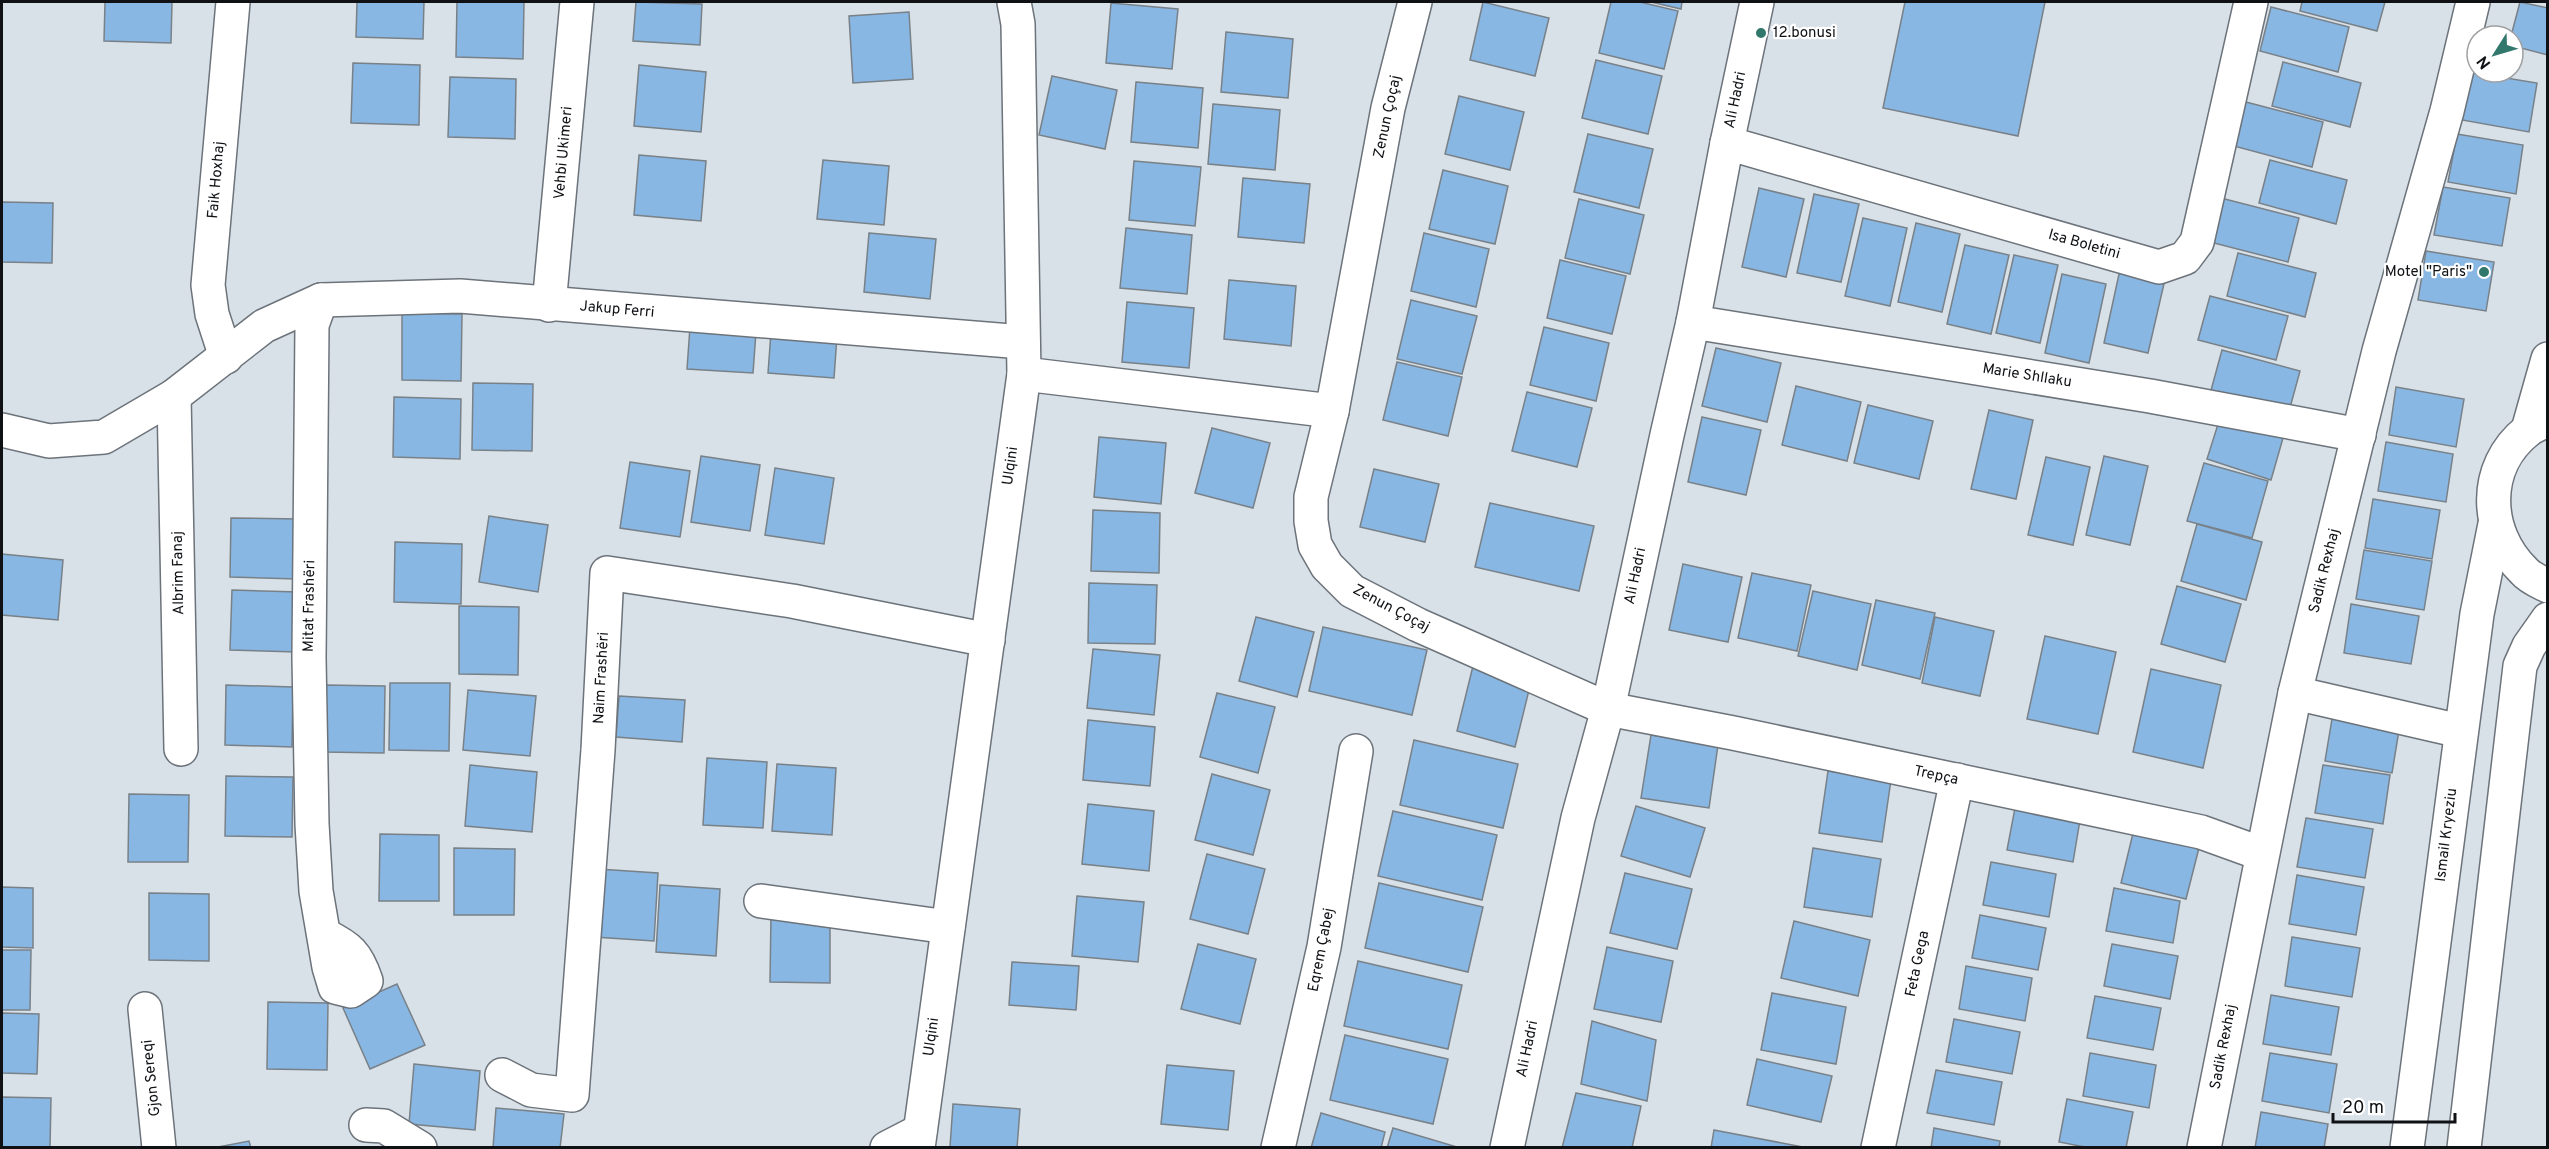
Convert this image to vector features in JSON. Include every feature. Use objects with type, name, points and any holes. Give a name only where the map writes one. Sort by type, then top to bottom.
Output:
[{"type":"street","name":"Faik Hoxhaj","points":[[226,357],[212,314],[208,285],[233,2]]},
{"type":"street","name":"Vehbi Ukimeri","points":[[549,304],[577,2]]},
{"type":"street","name":"Ulqini","points":[[919,1139],[988,640],[1024,358],[1018,24],[1014,2]]},
{"type":"street","name":"Zenun Çoçaj","points":[[1415,2],[1388,108],[1332,411],[1311,497],[1311,521],[1315,545],[1328,566],[1352,591],[1418,625],[1608,709]]},
{"type":"street","name":"Ali Hadri","points":[[1507,1148],[1578,818],[1608,709],[1693,322],[1756,2]]},
{"type":"street","name":"Isa Boletini","points":[[1727,143],[2159,267],[2185,258],[2197,242],[2251,2]]},
{"type":"street","name":"Sadik Rexhaj","points":[[2204,1148],[2295,693],[2379,351],[2446,111],[2473,2]]},
{"type":"street","name":"Jakup Ferri","points":[[226,357],[264,326],[321,300],[460,296],[1024,358]]},
{"type":"street","name":"Mitat Frashëri","points":[[321,300],[312,326],[309,658],[312,824],[316,891],[323,924]]},
{"type":"street","name":"Marie Shllaku","points":[[1693,322],[2150,396],[2359,435]]},
{"type":"street","points":[[2,430],[49,441],[104,437],[174,396],[226,357]]},
{"type":"street","points":[[1024,358],[1332,411]]},
{"type":"street","points":[[2547,359],[2538,425],[2510,449],[2497,472],[2492,498],[2495,524],[2506,551],[2525,573],[2547,586]]},
{"type":"street","name":"Albrim Fanaj","points":[[174,396],[181,749]]},
{"type":"street","name":"Ismail Kryeziu","points":[[2407,1148],[2460,731],[2477,614],[2495,524]]},
{"type":"street","name":"Naim Frashëri","points":[[502,1076],[531,1090],[572,1095],[598,750],[608,573],[792,601],[988,640]]},
{"type":"street","points":[[2464,1148],[2520,666],[2529,646],[2547,619]]},
{"type":"street","points":[[2295,693],[2460,731]]},
{"type":"street","name":"Trepça","points":[[1608,709],[1733,733],[2201,832],[2262,854]]},
{"type":"street","name":"Eqrem Çabej","points":[[1278,1148],[1324,947],[1356,751]]},
{"type":"street","name":"Feta Gega","points":[[1878,1148],[1957,780]]},
{"type":"street","points":[[761,901],[948,927]]},
{"type":"street","name":"Gjon Sereqi","points":[[145,1009],[159,1148]]},
{"type":"street","points":[[366,1125],[384,1126],[420,1148]]},
{"type":"street","points":[[887,1148],[919,1139]]},
{"type":"building","points":[[105,2],[172,2],[171,43],[104,41]]},
{"type":"building","points":[[357,2],[424,2],[423,39],[356,37]]},
{"type":"building","points":[[457,2],[524,2],[523,59],[456,57]]},
{"type":"building","points":[[636,2],[702,4],[700,45],[633,41]]},
{"type":"building","points":[[1483,2],[1549,18],[1535,76],[1470,60]]},
{"type":"building","points":[[1611,2],[1640,2],[1678,11],[1664,69],[1599,53]]},
{"type":"building","points":[[1651,2],[1682,2],[1681,9]]},
{"type":"building","points":[[1905,2],[2045,2],[2018,136],[1883,108]]},
{"type":"building","points":[[2302,2],[2385,2],[2377,31],[2300,11]]},
{"type":"building","points":[[2520,2],[2548,8],[2548,55],[2525,49],[2525,24],[2514,24]]},
{"type":"building","points":[[1111,3],[1178,9],[1172,69],[1106,63]]},
{"type":"building","points":[[2271,7],[2349,27],[2338,72],[2260,51]]},
{"type":"building","points":[[909,12],[913,79],[853,83],[849,16]]},
{"type":"building","points":[[1226,32],[1293,39],[1288,98],[1221,92]]},
{"type":"building","points":[[1596,60],[1662,76],[1648,134],[1582,118]]},
{"type":"building","points":[[2283,62],[2361,83],[2350,127],[2272,106]]},
{"type":"building","points":[[353,63],[420,65],[419,125],[351,123]]},
{"type":"building","points":[[639,65],[706,72],[701,132],[634,126]]},
{"type":"building","points":[[1052,76],[1117,90],[1105,149],[1039,135]]},
{"type":"building","points":[[450,77],[516,79],[515,139],[448,137]]},
{"type":"building","points":[[2525,81],[2537,83],[2529,132],[2462,120],[2468,84],[2525,84]]},
{"type":"building","points":[[1136,82],[1203,88],[1198,148],[1131,142]]},
{"type":"building","points":[[1459,96],[1524,112],[1510,170],[1445,154]]},
{"type":"building","points":[[2246,102],[2323,122],[2312,167],[2234,146]]},
{"type":"building","points":[[1213,104],[1280,110],[1275,170],[1208,164]]},
{"type":"building","points":[[1588,134],[1653,149],[1639,208],[1574,192]]},
{"type":"building","points":[[2457,134],[2523,145],[2516,194],[2448,182]]},
{"type":"building","points":[[639,155],[706,161],[701,221],[634,215]]},
{"type":"building","points":[[823,160],[889,166],[884,225],[817,219]]},
{"type":"building","points":[[2270,160],[2347,180],[2336,224],[2259,203]]},
{"type":"building","points":[[1134,161],[1201,167],[1195,226],[1129,220]]},
{"type":"building","points":[[1443,170],[1508,186],[1495,244],[1429,229]]},
{"type":"building","points":[[1243,178],[1310,184],[1304,243],[1238,237]]},
{"type":"building","points":[[2443,187],[2510,198],[2502,246],[2434,235]]},
{"type":"building","points":[[1759,188],[1804,199],[1786,277],[1742,267]]},
{"type":"building","points":[[1814,194],[1859,204],[1841,282],[1797,273]]},
{"type":"building","points":[[2221,198],[2299,218],[2288,262],[2210,242]]},
{"type":"building","points":[[1579,199],[1644,215],[1630,274],[1565,258]]},
{"type":"building","points":[[2,202],[53,203],[52,263],[2,262]]},
{"type":"building","points":[[1863,218],[1907,228],[1890,306],[1845,296]]},
{"type":"building","points":[[1916,223],[1960,234],[1942,312],[1898,302]]},
{"type":"building","points":[[1126,228],[1192,235],[1187,294],[1120,288]]},
{"type":"building","points":[[869,233],[936,239],[930,299],[864,292]]},
{"type":"building","points":[[1424,233],[1489,249],[1476,307],[1411,291]]},
{"type":"building","points":[[1965,245],[2009,255],[1991,334],[1947,324]]},
{"type":"building","points":[[2426,251],[2494,262],[2486,311],[2418,300]]},
{"type":"building","points":[[2238,253],[2316,273],[2305,317],[2227,296]]},
{"type":"building","points":[[2014,255],[2058,265],[2040,343],[1996,333]]},
{"type":"building","points":[[1560,260],[1626,276],[1612,334],[1547,318]]},
{"type":"building","points":[[2121,265],[2166,275],[2148,353],[2104,343]]},
{"type":"building","points":[[2062,274],[2106,284],[2089,363],[2045,353]]},
{"type":"building","points":[[1229,280],[1296,286],[1291,346],[1224,339]]},
{"type":"building","points":[[2210,296],[2288,316],[2276,360],[2198,340]]},
{"type":"building","points":[[1411,300],[1477,316],[1462,374],[1397,359]]},
{"type":"building","points":[[1127,302],[1194,308],[1189,368],[1122,362]]},
{"type":"building","points":[[402,313],[462,314],[461,381],[402,380]]},
{"type":"building","points":[[690,327],[756,332],[753,373],[687,369]]},
{"type":"building","points":[[1544,327],[1609,343],[1596,401],[1530,385]]},
{"type":"building","points":[[771,332],[837,336],[834,378],[768,373]]},
{"type":"building","points":[[1716,348],[1781,363],[1767,422],[1702,406]]},
{"type":"building","points":[[2222,350],[2300,371],[2288,415],[2210,394]]},
{"type":"building","points":[[1397,362],[1462,377],[1448,436],[1383,420]]},
{"type":"building","points":[[473,383],[533,384],[532,451],[472,450]]},
{"type":"building","points":[[1796,386],[1861,402],[1847,461],[1782,445]]},
{"type":"building","points":[[2396,387],[2464,399],[2456,447],[2389,435]]},
{"type":"building","points":[[1527,392],[1592,408],[1577,467],[1512,451]]},
{"type":"building","points":[[394,397],[461,399],[460,459],[393,457]]},
{"type":"building","points":[[1868,405],[1933,421],[1919,479],[1854,463]]},
{"type":"building","points":[[1989,410],[2033,420],[2016,499],[1971,489]]},
{"type":"building","points":[[1702,417],[1761,430],[1746,495],[1688,482]]},
{"type":"building","points":[[2220,418],[2283,438],[2271,480],[2207,459]]},
{"type":"building","points":[[1212,428],[1270,443],[1253,508],[1195,493]]},
{"type":"building","points":[[1099,437],[1166,443],[1161,504],[1094,497]]},
{"type":"building","points":[[2386,442],[2453,454],[2446,502],[2378,491]]},
{"type":"building","points":[[701,456],[760,465],[750,531],[691,522]]},
{"type":"building","points":[[2104,456],[2148,466],[2130,545],[2086,535]]},
{"type":"building","points":[[2046,457],[2090,467],[2073,545],[2028,535]]},
{"type":"building","points":[[630,462],[690,471],[680,537],[620,528]]},
{"type":"building","points":[[2204,463],[2268,481],[2252,538],[2187,521]]},
{"type":"building","points":[[775,468],[834,478],[824,544],[765,535]]},
{"type":"building","points":[[1374,469],[1439,484],[1425,542],[1360,527]]},
{"type":"building","points":[[2373,499],[2440,510],[2432,559],[2365,548]]},
{"type":"building","points":[[1490,503],[1594,526],[1579,591],[1475,567]]},
{"type":"building","points":[[1093,510],[1160,513],[1159,573],[1091,571]]},
{"type":"building","points":[[489,516],[548,525],[538,592],[479,582]]},
{"type":"building","points":[[231,518],[298,519],[297,579],[230,577]]},
{"type":"building","points":[[2197,524],[2262,542],[2246,600],[2181,581]]},
{"type":"building","points":[[395,542],[462,544],[461,604],[394,602]]},
{"type":"building","points":[[2364,550],[2432,561],[2424,610],[2356,599]]},
{"type":"building","points":[[2,554],[63,560],[58,620],[2,615]]},
{"type":"building","points":[[1683,564],[1742,577],[1728,642],[1669,630]]},
{"type":"building","points":[[1752,573],[1811,585],[1797,651],[1738,638]]},
{"type":"building","points":[[1089,583],[1157,585],[1155,644],[1088,643]]},
{"type":"building","points":[[2177,586],[2241,604],[2225,662],[2161,644]]},
{"type":"building","points":[[232,590],[299,592],[297,652],[230,650]]},
{"type":"building","points":[[1813,591],[1871,604],[1857,670],[1798,656]]},
{"type":"building","points":[[1876,600],[1935,613],[1920,679],[1862,665]]},
{"type":"building","points":[[2351,604],[2419,616],[2411,664],[2344,653]]},
{"type":"building","points":[[459,606],[519,607],[518,675],[459,674]]},
{"type":"building","points":[[1256,617],[1314,632],[1297,697],[1239,681]]},
{"type":"building","points":[[1935,617],[1994,631],[1980,696],[1922,683]]},
{"type":"building","points":[[1323,627],[1427,650],[1412,715],[1309,691]]},
{"type":"building","points":[[2045,636],[2116,652],[2098,734],[2027,719]]},
{"type":"building","points":[[1093,649],[1160,655],[1154,715],[1087,708]]},
{"type":"building","points":[[1473,666],[1531,682],[1515,747],[1457,731]]},
{"type":"building","points":[[2151,669],[2221,685],[2203,768],[2133,752]]},
{"type":"building","points":[[390,683],[450,683],[449,751],[389,750]]},
{"type":"building","points":[[226,685],[293,687],[292,747],[225,745]]},
{"type":"building","points":[[325,685],[385,686],[384,753],[324,752]]},
{"type":"building","points":[[468,690],[536,696],[530,756],[463,750]]},
{"type":"building","points":[[1217,693],[1275,707],[1258,773],[1200,757]]},
{"type":"building","points":[[619,696],[685,700],[682,742],[616,737]]},
{"type":"building","points":[[2333,713],[2400,724],[2392,773],[2325,761]]},
{"type":"building","points":[[1088,720],[1155,727],[1150,786],[1083,780]]},
{"type":"building","points":[[1651,735],[1718,745],[1709,808],[1641,798]]},
{"type":"building","points":[[1414,740],[1518,764],[1503,828],[1400,805]]},
{"type":"building","points":[[707,758],[767,762],[763,828],[703,825]]},
{"type":"building","points":[[777,764],[836,768],[832,835],[772,831]]},
{"type":"building","points":[[470,765],[537,772],[532,832],[465,826]]},
{"type":"building","points":[[2323,765],[2390,775],[2383,824],[2315,813]]},
{"type":"building","points":[[1828,771],[1891,780],[1882,842],[1819,833]]},
{"type":"building","points":[[1212,774],[1270,790],[1253,855],[1195,840]]},
{"type":"building","points":[[226,776],[293,777],[292,837],[225,836]]},
{"type":"building","points":[[129,794],[189,795],[188,862],[128,862]]},
{"type":"building","points":[[1088,804],[1154,811],[1149,871],[1082,864]]},
{"type":"building","points":[[1636,806],[1705,828],[1690,877],[1621,856]]},
{"type":"building","points":[[2015,808],[2080,820],[2073,862],[2007,850]]},
{"type":"building","points":[[1393,811],[1497,835],[1482,900],[1378,876]]},
{"type":"building","points":[[2306,818],[2373,829],[2365,878],[2297,867]]},
{"type":"building","points":[[2135,825],[2201,840],[2186,899],[2121,883]]},
{"type":"building","points":[[380,834],[439,835],[439,901],[379,901]]},
{"type":"building","points":[[454,848],[515,849],[514,915],[454,915]]},
{"type":"building","points":[[1813,848],[1881,859],[1872,917],[1804,907]]},
{"type":"building","points":[[1207,854],[1265,869],[1248,934],[1190,919]]},
{"type":"building","points":[[1991,862],[2056,874],[2049,917],[1983,905]]},
{"type":"building","points":[[598,869],[658,873],[654,941],[594,937]]},
{"type":"building","points":[[1625,873],[1692,889],[1677,949],[1610,933]]},
{"type":"building","points":[[2297,875],[2364,887],[2356,935],[2289,924]]},
{"type":"building","points":[[1379,883],[1483,907],[1468,972],[1365,948]]},
{"type":"building","points":[[660,885],[720,889],[716,956],[656,952]]},
{"type":"building","points":[[2,887],[33,888],[33,948],[2,947]]},
{"type":"building","points":[[2114,888],[2180,901],[2173,943],[2106,931]]},
{"type":"building","points":[[149,893],[209,894],[209,961],[149,960]]},
{"type":"building","points":[[1077,896],[1144,902],[1138,962],[1072,956]]},
{"type":"building","points":[[771,915],[830,916],[830,983],[770,982]]},
{"type":"building","points":[[1980,915],[2046,928],[2038,970],[1972,958]]},
{"type":"building","points":[[1794,921],[1870,940],[1858,996],[1781,978]]},
{"type":"building","points":[[2292,937],[2360,948],[2352,997],[2285,986]]},
{"type":"building","points":[[1198,944],[1256,959],[1240,1024],[1181,1009]]},
{"type":"building","points":[[2112,944],[2178,956],[2170,999],[2104,986]]},
{"type":"building","points":[[1607,947],[1673,961],[1661,1022],[1594,1009]]},
{"type":"building","points":[[2,950],[31,950],[30,1010],[2,1010]]},
{"type":"building","points":[[1358,961],[1462,985],[1448,1049],[1344,1026]]},
{"type":"building","points":[[1012,962],[1079,966],[1076,1010],[1009,1005]]},
{"type":"building","points":[[1966,966],[2032,978],[2025,1021],[1959,1009]]},
{"type":"building","points":[[397,984],[425,1045],[370,1069],[343,1008]]},
{"type":"building","points":[[1772,993],[1846,1007],[1836,1064],[1761,1050]]},
{"type":"building","points":[[2271,995],[2339,1007],[2331,1055],[2263,1044]]},
{"type":"building","points":[[2095,996],[2161,1008],[2153,1050],[2087,1038]]},
{"type":"building","points":[[268,1002],[328,1003],[327,1070],[267,1069]]},
{"type":"building","points":[[2,1013],[39,1014],[37,1074],[2,1073]]},
{"type":"building","points":[[1954,1019],[2020,1032],[2012,1074],[1946,1062]]},
{"type":"building","points":[[1592,1021],[1656,1040],[1647,1101],[1581,1084]]},
{"type":"building","points":[[1345,1035],[1448,1059],[1433,1124],[1330,1100]]},
{"type":"building","points":[[2090,1053],[2156,1065],[2149,1108],[2083,1096]]},
{"type":"building","points":[[2270,1053],[2337,1064],[2329,1113],[2262,1101]]},
{"type":"building","points":[[1757,1059],[1832,1076],[1821,1122],[1747,1105]]},
{"type":"building","points":[[414,1064],[480,1071],[475,1130],[409,1124]]},
{"type":"building","points":[[1167,1065],[1234,1071],[1228,1130],[1161,1124]]},
{"type":"building","points":[[1936,1070],[2002,1082],[1994,1125],[1927,1113]]},
{"type":"building","points":[[1576,1093],[1641,1106],[1632,1148],[1562,1148]]},
{"type":"building","points":[[2,1097],[51,1098],[50,1148],[2,1148]]},
{"type":"building","points":[[2067,1099],[2133,1112],[2126,1148],[2090,1148],[2059,1142]]},
{"type":"building","points":[[953,1104],[1020,1109],[1017,1148],[950,1147]]},
{"type":"building","points":[[496,1108],[564,1114],[560,1148],[493,1148]]},
{"type":"building","points":[[2261,1112],[2328,1124],[2324,1148],[2255,1148]]},
{"type":"building","points":[[1321,1113],[1385,1132],[1381,1148],[1311,1148]]},
{"type":"building","points":[[1393,1128],[1457,1147],[1457,1148],[1387,1148]]},
{"type":"building","points":[[1934,1128],[2000,1141],[1999,1148],[1931,1148]]},
{"type":"building","points":[[1714,1130],[1808,1148],[1711,1148]]},
{"type":"building","points":[[249,1141],[251,1148],[213,1148]]},
{"type":"place","name":"12.bonusi","points":[[1761,33]]},
{"type":"place","name":"Motel \"Paris\"","points":[[2484,272]]}]
